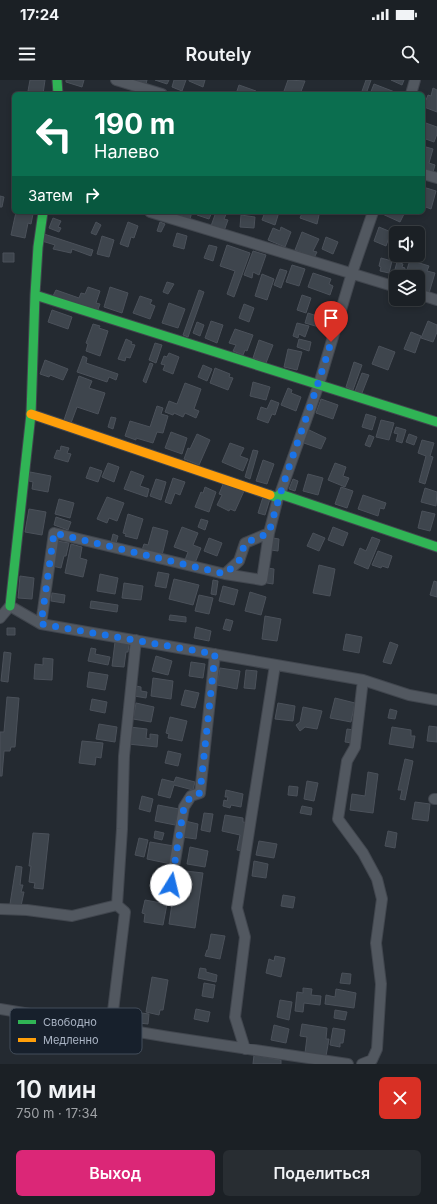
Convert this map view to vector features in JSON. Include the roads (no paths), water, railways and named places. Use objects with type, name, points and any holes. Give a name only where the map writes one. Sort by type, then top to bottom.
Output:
[{"type":"street","points":[[57,80],[58,92]]},
{"type":"street","points":[[116,80],[155,92]]},
{"type":"street","points":[[412,92],[415,80]]},
{"type":"street","points":[[425,175],[437,178]]},
{"type":"street","points":[[0,618],[10,606],[32,414],[35,295],[38,247],[43,214]]},
{"type":"street","points":[[157,214],[389,285]]},
{"type":"street","points":[[41,624],[54,533],[225,574],[262,580],[269,533],[279,496],[319,384],[352,273],[372,214]]},
{"type":"street","points":[[35,295],[437,422]]},
{"type":"street","points":[[425,296],[437,300]]},
{"type":"street","points":[[32,414],[437,547]]},
{"type":"street","points":[[225,574],[239,561],[245,543],[269,533]]},
{"type":"street","points":[[10,606],[41,624],[363,680],[409,695],[437,700]]},
{"type":"street","points":[[117,905],[122,829],[124,756],[136,640]]},
{"type":"street","points":[[171,885],[184,807],[191,796],[200,793],[215,654]]},
{"type":"street","points":[[245,1049],[235,1017],[245,937],[237,908],[275,665]]},
{"type":"street","points":[[362,1064],[372,1060],[377,1049],[381,984],[376,943],[382,899],[377,879],[363,853],[338,819],[347,761],[355,747],[363,680]]},
{"type":"street","points":[[0,909],[27,910],[72,916],[117,905]]},
{"type":"street","points":[[112,1008],[125,912],[117,905]]},
{"type":"street","points":[[0,1009],[10,1011]]},
{"type":"street","points":[[142,1032],[348,1064]]}]
